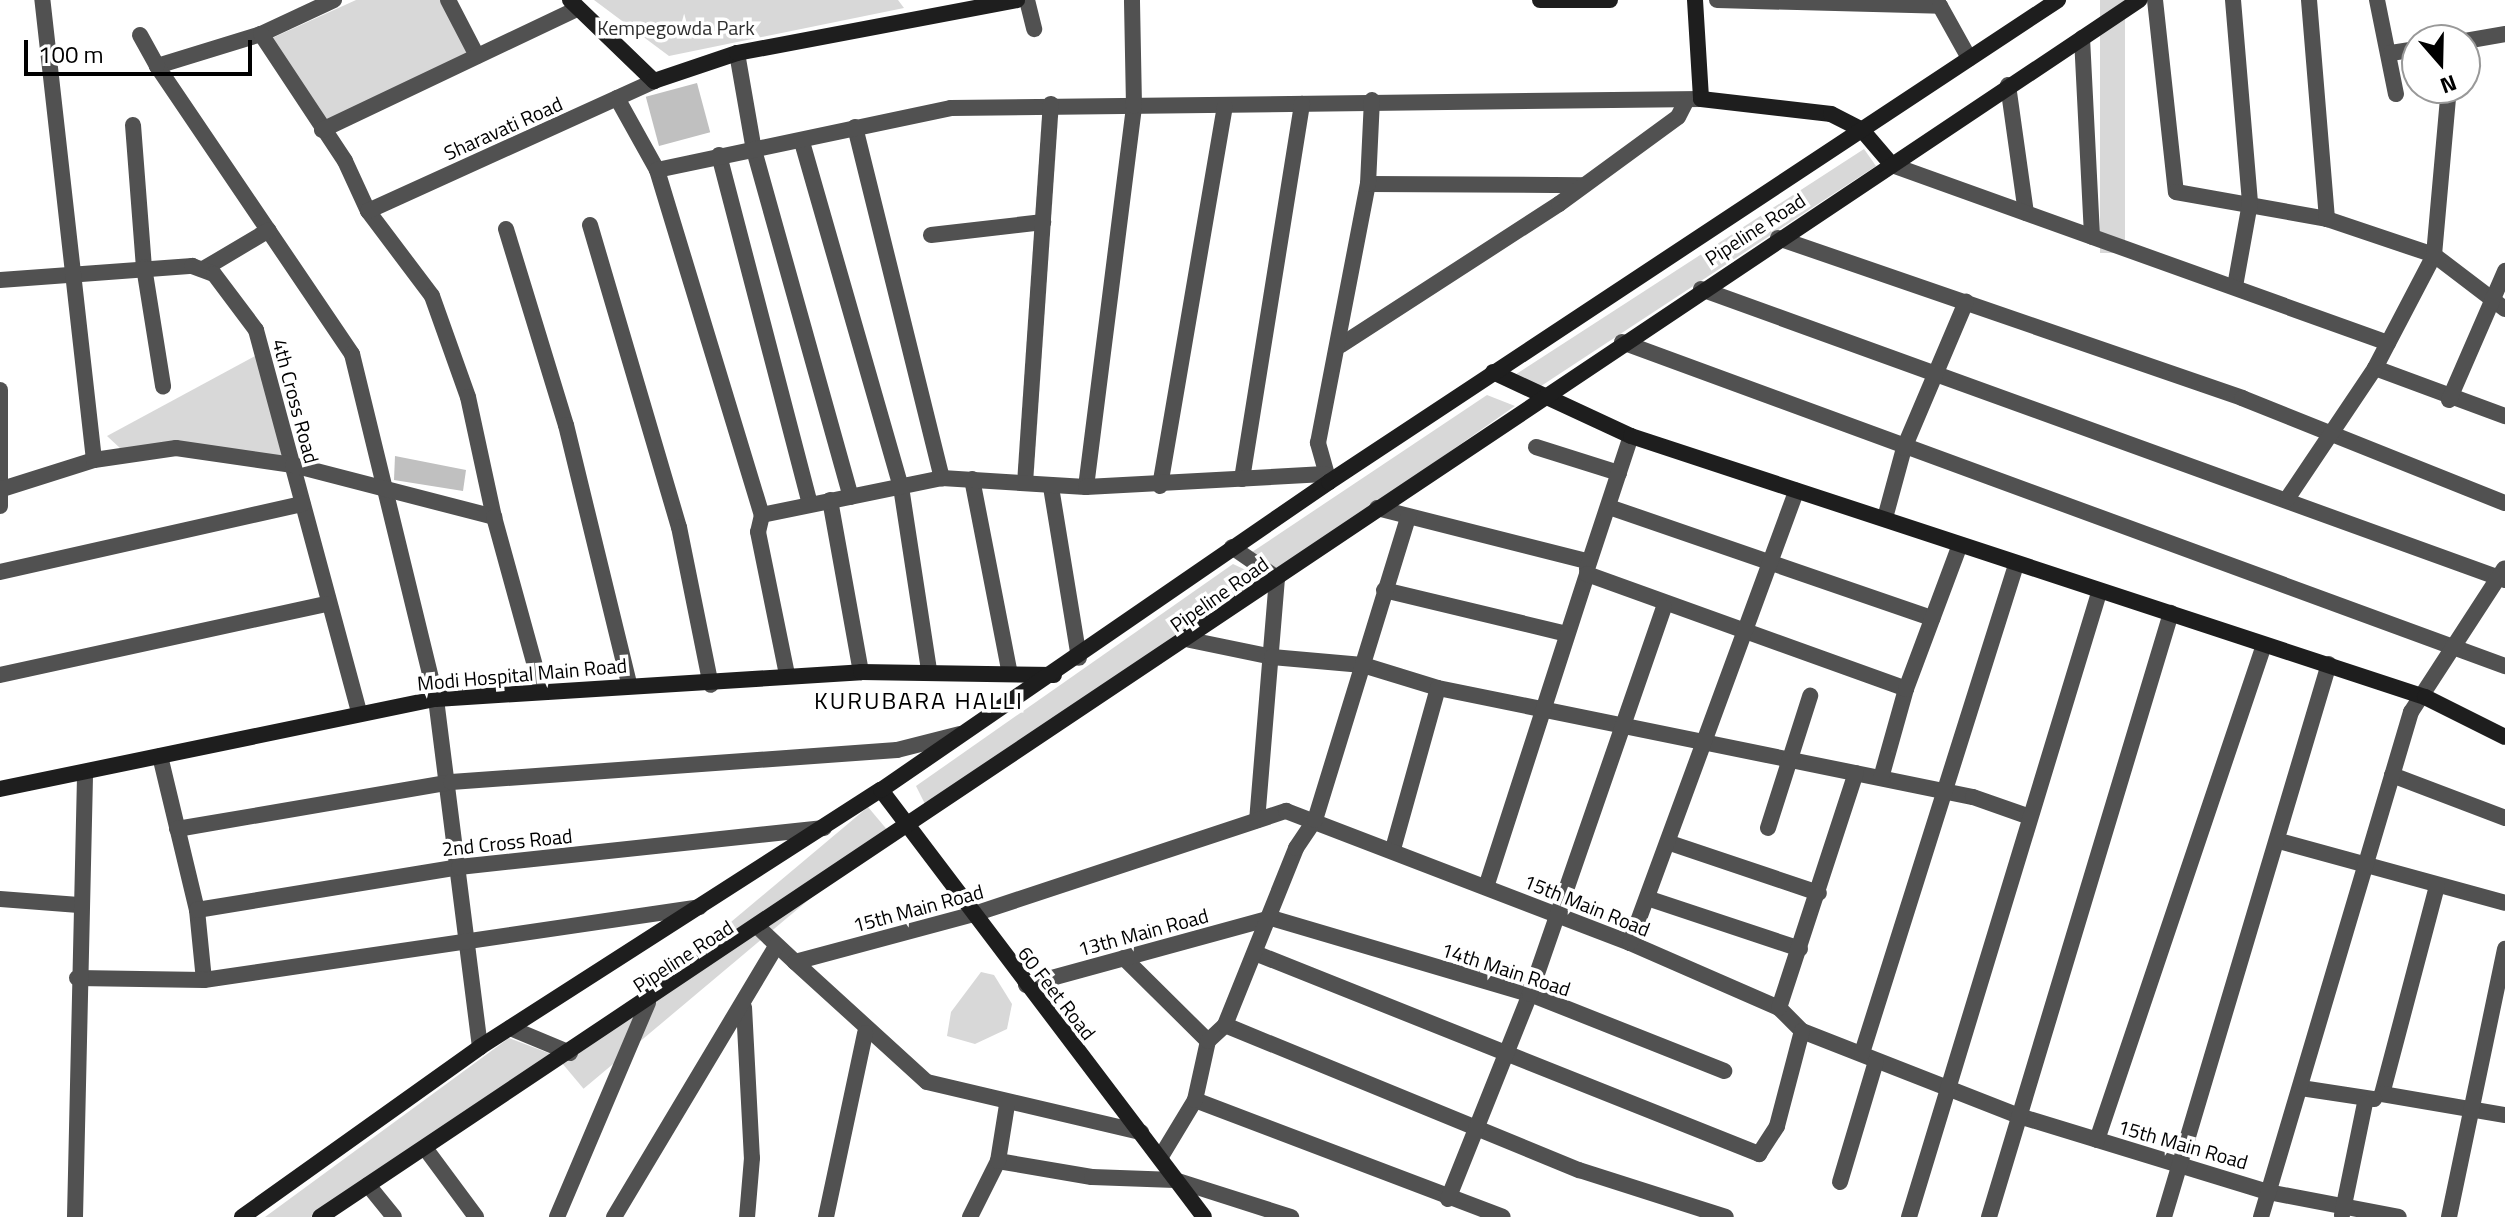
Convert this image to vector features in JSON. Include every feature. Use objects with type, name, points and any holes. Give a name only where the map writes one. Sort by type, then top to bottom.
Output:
[{"type":"main road","points":[[574,5],[654,81],[737,53],[1017,0]]},
{"type":"main road","points":[[1540,0],[1610,0]]},
{"type":"main road","points":[[1695,0],[1693,101],[1831,114],[1862,130],[1892,165]]},
{"type":"main road","name":"Pipeline Road","points":[[242,1217],[480,1047],[824,828],[1079,658],[1327,478],[2058,0]]},
{"type":"main road","name":"Pipeline Road","points":[[320,1217],[760,929],[1190,640],[1543,395],[2139,0]]},
{"type":"main road","points":[[1493,372],[1631,436],[1885,518],[2015,568],[2171,613],[2425,697],[2505,737]]},
{"type":"main road","name":"Modi Hospital Main Road","points":[[0,789],[359,712],[436,699],[541,688],[629,683],[711,685],[787,675],[861,672],[1009,669],[1054,675]]},
{"type":"main road","name":"60 Feet Road","points":[[881,790],[971,915],[1204,1217]]},
{"type":"street","points":[[42,0],[67,271],[94,460]]},
{"type":"street","points":[[157,66],[261,34],[334,0]]},
{"type":"street","points":[[448,0],[477,56]]},
{"type":"street","points":[[1027,0],[1034,29]]},
{"type":"street","points":[[1086,487],[1134,106],[1132,0]]},
{"type":"street","points":[[1717,0],[1939,3],[1969,58]]},
{"type":"street","points":[[2155,0],[2176,192],[2327,219],[2434,255],[2499,305]]},
{"type":"street","points":[[2233,0],[2250,203],[2235,286]]},
{"type":"street","points":[[2309,0],[2327,219]]},
{"type":"street","points":[[2377,0],[2391,53],[2396,94]]},
{"type":"street","points":[[322,130],[477,56],[574,5]]},
{"type":"street","points":[[261,34],[322,130],[368,211],[432,296],[452,344],[494,517],[541,688]]},
{"type":"street","points":[[2481,38],[2505,34]]},
{"type":"street","points":[[140,35],[157,66],[352,354],[389,495],[436,699],[451,782],[480,1047]]},
{"type":"street","points":[[2082,38],[2092,237]]},
{"type":"street","points":[[2391,53],[2401,51]]},
{"type":"street","points":[[737,53],[754,150],[851,497]]},
{"type":"street","name":"Sharavati Road","points":[[368,211],[654,81]]},
{"type":"street","points":[[2008,85],[2026,213]]},
{"type":"street","points":[[617,98],[657,170],[762,515],[758,532],[787,675]]},
{"type":"street","points":[[762,515],[942,478],[1086,487],[1327,478],[1318,443],[1341,345],[1368,184],[1372,100]]},
{"type":"street","points":[[657,170],[719,155],[802,142],[855,127],[951,108],[1051,104],[1225,107],[1372,100],[1693,101]]},
{"type":"street","points":[[1341,345],[1583,185],[1678,117],[1693,101]]},
{"type":"street","points":[[1025,483],[1051,104]]},
{"type":"street","points":[[1242,479],[1302,104]]},
{"type":"street","points":[[2287,499],[2375,368],[2434,255],[2448,104]]},
{"type":"street","points":[[1160,486],[1225,107]]},
{"type":"street","points":[[133,125],[144,267],[163,386]]},
{"type":"street","points":[[855,127],[942,478]]},
{"type":"street","points":[[802,142],[901,487],[929,671]]},
{"type":"street","points":[[719,155],[810,504]]},
{"type":"street","points":[[1892,165],[2388,343]]},
{"type":"street","points":[[1368,184],[1583,185]]},
{"type":"street","points":[[931,235],[1043,222]]},
{"type":"street","points":[[590,225],[679,527],[711,685]]},
{"type":"street","points":[[506,229],[566,425],[629,683]]},
{"type":"street","points":[[0,280],[67,271],[205,268],[269,230]]},
{"type":"street","points":[[1778,238],[2330,432],[2505,503]]},
{"type":"street","name":"4th Cross Road","points":[[205,268],[256,330],[293,465],[325,604],[359,712]]},
{"type":"street","points":[[2449,400],[2499,305],[2505,271]]},
{"type":"street","points":[[1701,289],[1933,375],[2503,575],[2456,644],[2425,697],[2411,712],[2261,1217]]},
{"type":"street","points":[[1885,518],[1904,448],[1966,302]]},
{"type":"street","points":[[1622,342],[1904,448],[2456,644],[2505,666]]},
{"type":"street","points":[[2375,368],[2449,400],[2505,416]]},
{"type":"street","points":[[0,390],[1,497],[94,460],[176,448],[293,465],[389,495],[494,517]]},
{"type":"street","points":[[1487,884],[1546,707],[1563,633],[1631,436]]},
{"type":"street","points":[[1536,447],[1619,473]]},
{"type":"street","points":[[972,479],[1009,669]]},
{"type":"street","points":[[1051,487],[1079,658]]},
{"type":"street","points":[[1630,943],[1650,899],[1743,633],[1774,564],[1796,491]]},
{"type":"street","points":[[830,500],[861,672]]},
{"type":"street","points":[[0,572],[302,504]]},
{"type":"street","points":[[1609,507],[1932,618]]},
{"type":"street","points":[[1377,508],[1587,568],[1664,608],[1906,689]]},
{"type":"street","points":[[1160,1158],[1195,1100],[1208,1041],[1225,1025],[1271,918],[1296,848],[1315,820],[1408,517]]},
{"type":"street","points":[[1232,547],[1277,578],[1257,820]]},
{"type":"street","points":[[1881,778],[1906,689],[1959,547]]},
{"type":"street","points":[[1840,1182],[1869,1057],[1940,789],[2015,568]]},
{"type":"street","points":[[1384,590],[1563,633]]},
{"type":"street","points":[[1909,1217],[2099,593]]},
{"type":"street","points":[[0,675],[325,604]]},
{"type":"street","points":[[1448,1199],[1530,994],[1627,725],[1664,608]]},
{"type":"street","points":[[1989,1217],[2171,613]]},
{"type":"street","points":[[1190,640],[1272,657],[1363,665],[1438,688],[1546,707],[1705,743],[1940,789],[2030,817]]},
{"type":"street","points":[[2097,1140],[2264,645]]},
{"type":"street","points":[[2164,1217],[2279,841],[2329,664]]},
{"type":"street","points":[[1393,849],[1438,688]]},
{"type":"street","points":[[1768,828],[1810,696]]},
{"type":"street","points":[[177,829],[451,782],[897,750],[965,733]]},
{"type":"street","points":[[160,756],[197,910],[204,980]]},
{"type":"street","points":[[75,1217],[77,978],[85,773]]},
{"type":"street","points":[[1779,1008],[1856,773]]},
{"type":"street","points":[[2392,775],[2505,818]]},
{"type":"street","name":"15th Main Road","points":[[795,962],[971,915],[1286,811],[1559,913],[1779,1008],[1802,1031],[2019,1116],[2343,1212],[2399,1217]]},
{"type":"street","name":"2nd Cross Road","points":[[197,910],[459,867],[824,828]]},
{"type":"street","points":[[2279,841],[2362,869],[2505,903]]},
{"type":"street","points":[[1670,843],[1819,893]]},
{"type":"street","points":[[2382,1094],[2437,886]]},
{"type":"street","points":[[0,899],[79,905]]},
{"type":"street","points":[[1650,899],[1800,949]]},
{"type":"street","points":[[77,978],[204,980],[471,943],[702,906]]},
{"type":"street","name":"13th Main Road","points":[[1026,985],[1271,918]]},
{"type":"street","name":"14th Main Road","points":[[1271,918],[1530,994],[1724,1071]]},
{"type":"street","points":[[760,929],[865,1033],[927,1082],[1007,1105],[1141,1132]]},
{"type":"street","points":[[614,1217],[721,1027],[744,1007],[776,946]]},
{"type":"street","points":[[2449,1217],[2505,949]]},
{"type":"street","points":[[1255,953],[1759,1154],[1777,1126],[1802,1031]]},
{"type":"street","points":[[1124,958],[1208,1041]]},
{"type":"street","points":[[559,1217],[648,1003]]},
{"type":"street","points":[[744,1007],[752,1158],[747,1217]]},
{"type":"street","points":[[1225,1025],[1477,1125],[1579,1170],[1726,1217]]},
{"type":"street","points":[[510,1028],[570,1053]]},
{"type":"street","points":[[826,1217],[865,1033]]},
{"type":"street","points":[[2301,1088],[2365,1103],[2382,1094],[2505,1115]]},
{"type":"street","points":[[1195,1100],[1448,1199],[1503,1217]]},
{"type":"street","points":[[2343,1212],[2365,1103]]},
{"type":"street","points":[[970,1217],[998,1161],[1007,1105]]},
{"type":"street","points":[[425,1148],[476,1217]]},
{"type":"street","points":[[998,1161],[1092,1177],[1175,1180],[1291,1217]]},
{"type":"street","points":[[368,1185],[394,1217]]},
{"type":"green space","points":[[356,0],[445,0],[473,52],[323,124],[270,39]]},
{"type":"green space","name":"Kempegowda Park","points":[[594,0],[898,0],[904,8],[669,56]]},
{"type":"green space","points":[[2100,0],[2125,0],[2125,253],[2100,253]]},
{"type":"green space","points":[[1864,149],[1876,166],[1538,388],[1510,378]]},
{"type":"green space","points":[[257,355],[284,458],[121,449],[107,436]]},
{"type":"green space","points":[[1487,395],[1515,406],[1278,572],[1249,554]]},
{"type":"green space","points":[[1233,564],[1267,580],[926,806],[916,786]]},
{"type":"green space","points":[[868,807],[889,832],[584,1089],[562,1063]]},
{"type":"green space","points":[[981,972],[994,975],[1012,1004],[1007,1029],[975,1044],[947,1036],[951,1012]]},
{"type":"green space","points":[[509,1038],[551,1054],[311,1217],[265,1217]]},
{"type":"building","points":[[697,83],[710,132],[659,146],[646,97]]},
{"type":"building","points":[[395,456],[466,470],[463,491],[394,480]]},
{"type":"district","name":"KURUBARA HALLI","points":[[919,701]]}]
